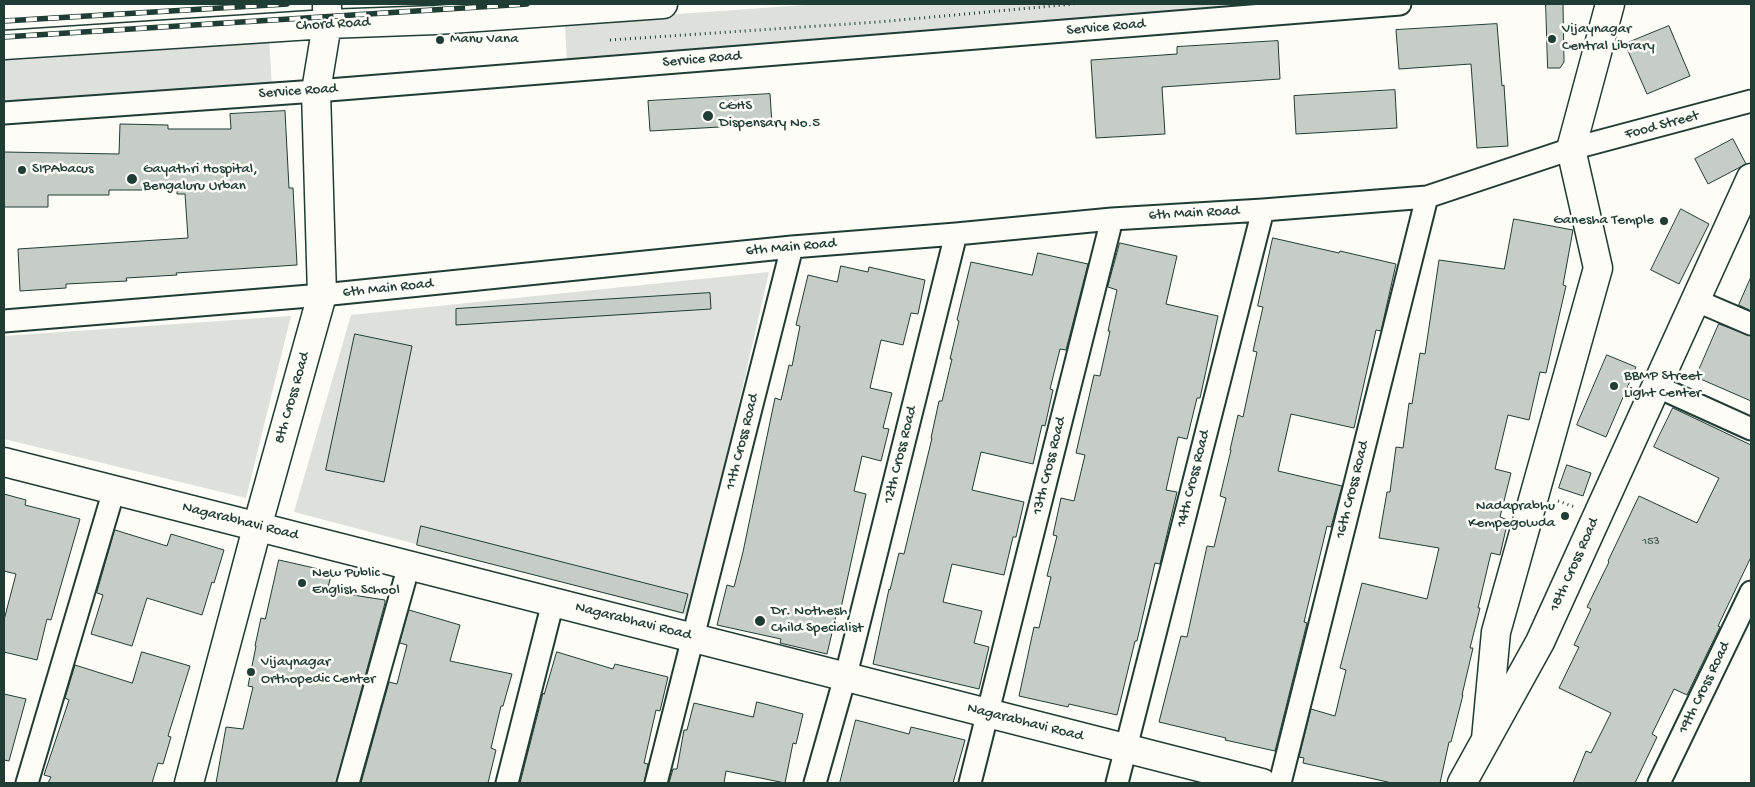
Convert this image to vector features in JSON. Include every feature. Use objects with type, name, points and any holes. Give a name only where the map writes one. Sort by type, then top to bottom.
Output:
[{"type":"main road","name":"Chord Road","points":[[4,45],[327,14],[436,20],[663,4]]},
{"type":"main road","points":[[1486,740],[1496,632],[1598,268],[1572,148],[1610,4]]},
{"type":"main road","name":"8th Cross Road","points":[[189,783],[257,526],[322,295],[316,91],[327,14]]},
{"type":"main road","name":"18th Cross Road","points":[[1462,783],[1540,642],[1751,178]]},
{"type":"main road","name":"Nagarabhavi Road","points":[[4,462],[1262,783]]},
{"type":"street","name":"Service Road","points":[[4,113],[316,91],[1400,4]]},
{"type":"street","name":"Food Street","points":[[1572,148],[1751,101]]},
{"type":"street","name":"6th Main Road","points":[[4,321],[322,295],[792,247],[1112,219],[1262,210],[1426,197],[1572,148]]},
{"type":"street","name":"16th Cross Road","points":[[1280,783],[1426,197]]},
{"type":"street","name":"14th Cross Road","points":[[1117,783],[1262,210]]},
{"type":"street","name":"13th Cross Road","points":[[970,783],[1112,219]]},
{"type":"street","name":"12th Cross Road","points":[[815,783],[845,676],[956,234]]},
{"type":"street","name":"11th Cross Road","points":[[656,783],[792,247]]},
{"type":"street","points":[[1695,300],[1751,324]]},
{"type":"street","points":[[1656,386],[1751,429]]},
{"type":"street","points":[[28,783],[114,490]]},
{"type":"street","points":[[348,783],[409,565]]},
{"type":"street","name":"19th Cross Road","points":[[1659,783],[1751,592]]},
{"type":"street","points":[[507,783],[553,602]]},
{"type":"path","points":[[610,40],[878,22],[1074,4]]},
{"type":"path","points":[[1553,499],[1578,508]]},
{"type":"shaded area","points":[[819,4],[1307,4],[567,63],[565,22]]},
{"type":"shaded area","points":[[269,38],[272,87],[4,107],[4,55]]},
{"type":"shaded area","points":[[769,272],[690,616],[294,512],[351,315]]},
{"type":"shaded area","points":[[291,316],[246,498],[4,439],[4,336]]},
{"type":"building","points":[[1546,4],[1563,4],[1564,62],[1560,68],[1548,68]]},
{"type":"building","points":[[1497,24],[1508,146],[1477,148],[1471,64],[1399,69],[1396,30]]},
{"type":"building","points":[[1669,26],[1690,76],[1647,94],[1625,44]]},
{"type":"building","points":[[1278,41],[1280,79],[1162,87],[1165,134],[1096,138],[1091,60],[1177,54],[1177,47]]},
{"type":"building","points":[[1395,90],[1397,128],[1296,134],[1294,96]]},
{"type":"building","points":[[770,94],[772,124],[650,131],[648,101]]},
{"type":"building","points":[[285,111],[289,188],[293,188],[297,265],[176,273],[177,275],[126,278],[127,281],[66,284],[66,288],[20,291],[18,249],[188,238],[185,194],[177,194],[177,190],[109,190],[109,195],[48,195],[48,207],[4,207],[4,152],[119,154],[120,124],[168,125],[168,129],[231,129],[230,114]]},
{"type":"building","points":[[1733,139],[1746,164],[1708,184],[1695,159]]},
{"type":"building","points":[[1681,209],[1709,224],[1679,284],[1651,270]]},
{"type":"building","points":[[1514,219],[1573,230],[1563,285],[1566,286],[1546,373],[1540,372],[1529,420],[1508,415],[1495,469],[1511,473],[1500,517],[1508,520],[1500,555],[1491,553],[1470,648],[1473,648],[1463,695],[1451,742],[1449,742],[1440,783],[1392,783],[1303,763],[1304,758],[1299,757],[1311,709],[1335,716],[1346,670],[1340,668],[1362,583],[1427,599],[1439,548],[1379,538],[1387,492],[1390,492],[1396,447],[1403,448],[1409,403],[1412,404],[1420,353],[1425,354],[1439,260],[1504,269]]},
{"type":"building","points":[[1273,238],[1396,264],[1381,331],[1376,330],[1354,428],[1291,414],[1278,471],[1342,486],[1331,527],[1327,526],[1304,622],[1307,623],[1275,751],[1159,722],[1181,636],[1187,637],[1207,546],[1214,547],[1226,498],[1220,496],[1238,415],[1243,417],[1257,352],[1253,351],[1263,307],[1258,306]]},
{"type":"building","points":[[1120,243],[1177,256],[1166,304],[1218,316],[1200,398],[1197,398],[1187,439],[1178,437],[1166,490],[1177,492],[1160,564],[1155,563],[1117,715],[1069,704],[1068,707],[1019,696],[1034,627],[1039,628],[1051,577],[1047,576],[1057,536],[1053,535],[1061,498],[1074,501],[1085,455],[1076,453],[1094,375],[1100,376],[1110,331],[1108,331],[1117,290],[1108,287]]},
{"type":"building","points":[[1038,253],[1088,264],[1066,350],[1060,349],[1050,389],[1053,390],[1045,426],[1042,425],[1033,464],[981,452],[972,490],[1024,502],[1016,537],[1013,537],[1004,575],[952,564],[943,602],[982,611],[974,643],[989,647],[979,689],[873,664],[889,589],[899,553],[904,554],[939,401],[942,401],[952,359],[950,359],[959,321],[957,320],[971,262],[1032,275]]},
{"type":"building","points":[[841,266],[868,272],[869,267],[925,280],[918,314],[911,313],[903,345],[881,340],[870,388],[892,393],[883,428],[889,429],[881,461],[862,456],[854,491],[866,494],[841,608],[838,607],[827,654],[780,643],[781,639],[717,625],[727,585],[734,587],[743,552],[775,398],[781,400],[789,365],[792,366],[800,326],[796,325],[808,275],[837,282]]},
{"type":"building","points":[[1751,277],[1751,311],[1739,305]]},
{"type":"building","points":[[710,293],[711,309],[456,325],[456,309]]},
{"type":"building","points":[[1719,324],[1751,336],[1751,401],[1696,377]]},
{"type":"building","points":[[355,334],[412,346],[384,482],[326,470]]},
{"type":"building","points":[[1607,355],[1636,367],[1606,437],[1577,425]]},
{"type":"building","points":[[1673,408],[1751,445],[1751,557],[1687,695],[1674,689],[1652,734],[1657,737],[1635,783],[1573,783],[1586,751],[1591,753],[1611,713],[1559,688],[1579,647],[1574,645],[1591,609],[1587,607],[1639,496],[1697,523],[1719,478],[1654,447]]},
{"type":"building","points":[[1567,465],[1591,473],[1583,496],[1559,488]]},
{"type":"building","points":[[4,494],[26,500],[25,505],[80,519],[51,620],[47,619],[37,660],[4,652],[4,620],[16,574],[4,571]]},
{"type":"building","points":[[421,526],[688,594],[683,613],[417,545]]},
{"type":"building","points":[[115,530],[167,546],[171,534],[224,550],[202,615],[147,598],[132,646],[91,634],[103,595],[97,593]]},
{"type":"building","points":[[279,560],[332,572],[327,591],[385,600],[336,783],[216,783],[226,727],[243,729],[253,687],[248,686],[255,646],[261,618],[265,619]]},
{"type":"building","points":[[409,610],[460,625],[450,661],[512,674],[503,706],[501,706],[491,748],[496,750],[488,783],[361,783],[389,682],[397,684],[407,645],[400,643]]},
{"type":"building","points":[[142,652],[190,666],[168,736],[171,737],[163,764],[158,763],[152,783],[48,783],[51,777],[44,775],[69,700],[65,698],[75,665],[132,683]]},
{"type":"building","points":[[557,652],[613,669],[615,664],[668,677],[660,711],[656,710],[644,763],[648,764],[644,783],[520,783],[543,693]]},
{"type":"building","points":[[4,694],[26,699],[9,761],[4,760]]},
{"type":"building","points":[[757,702],[803,714],[796,744],[793,743],[785,783],[726,771],[724,783],[669,783],[673,769],[677,769],[684,730],[687,730],[694,703],[753,717]]},
{"type":"building","points":[[856,720],[909,734],[911,727],[965,740],[953,783],[840,783]]},
{"type":"railway","points":[[4,21],[287,4]]},
{"type":"railway","points":[[4,37],[527,4]]},
{"type":"place","name":"Vijaynagar Central Library","points":[[1552,39]]},
{"type":"place","name":"Manu Vana","points":[[440,40]]},
{"type":"place","name":"CGHS Dispensary No.5","points":[[708,116]]},
{"type":"place","name":"SIPAbacus","points":[[22,170]]},
{"type":"place","name":"Gayathri Hospital, Bengaluru Urban","points":[[132,179]]},
{"type":"place","name":"Ganesha Temple","points":[[1664,221]]},
{"type":"place","name":"BBMP Street Light Center","points":[[1614,386]]},
{"type":"place","name":"Nadaprabhu Kempegowda","points":[[1565,516]]},
{"type":"place","name":"New Public English School","points":[[302,583]]},
{"type":"place","name":"Dr. Nothesh Child Specialist","points":[[760,621]]},
{"type":"place","name":"Vijaynagar Orthopedic Center","points":[[251,672]]}]
